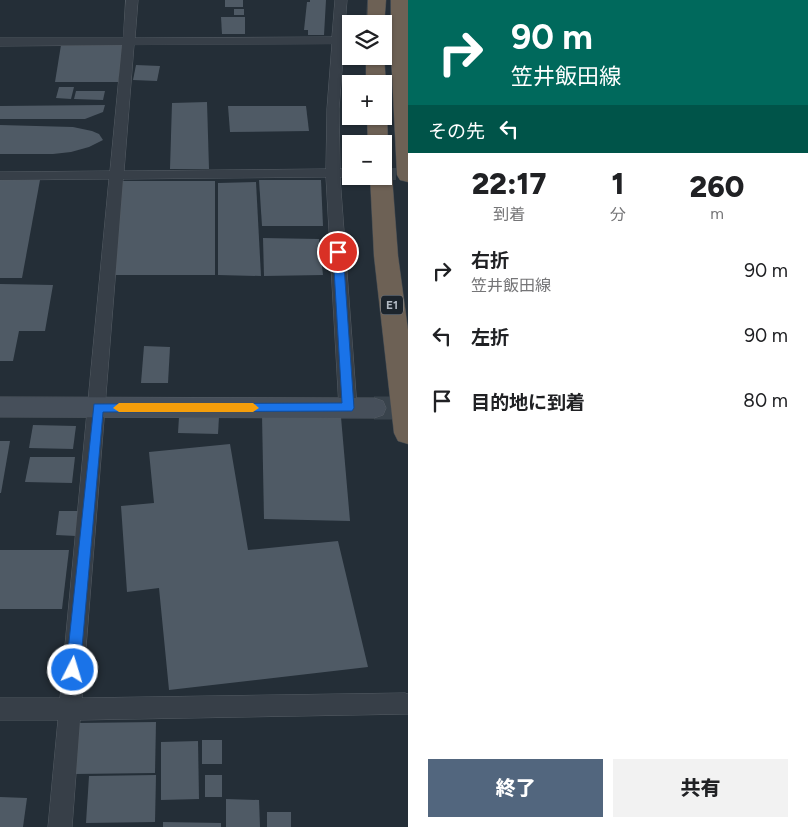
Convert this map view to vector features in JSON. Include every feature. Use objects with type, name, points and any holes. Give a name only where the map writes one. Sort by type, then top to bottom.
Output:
[{"type":"highway","points":[[376,15],[377,0]]},
{"type":"highway","points":[[400,0],[400,54],[408,175]]},
{"type":"highway","name":"E1","points":[[381,185],[386,256],[408,433]]},
{"type":"main road","points":[[0,407],[374,408]]},
{"type":"street","points":[[60,827],[98,408],[132,0]]},
{"type":"street","points":[[341,0],[333,109],[333,174],[348,408]]},
{"type":"street","points":[[0,42],[342,40]]},
{"type":"street","points":[[0,176],[342,174]]},
{"type":"street","points":[[0,709],[123,709],[405,704]]},
{"type":"building","points":[[225,0],[243,0],[243,7],[225,7]]},
{"type":"building","points":[[310,0],[326,0],[324,35],[308,35],[308,30],[304,30],[307,2],[310,2]]},
{"type":"building","points":[[234,9],[244,9],[244,15],[234,15]]},
{"type":"building","points":[[221,17],[245,17],[245,34],[222,34]]},
{"type":"building","points":[[124,44],[118,82],[55,82],[61,45]]},
{"type":"building","points":[[136,65],[160,66],[157,81],[133,80]]},
{"type":"building","points":[[59,87],[74,87],[71,99],[56,98]]},
{"type":"building","points":[[76,91],[105,91],[103,100],[74,99]]},
{"type":"building","points":[[207,102],[209,169],[170,169],[172,103]]},
{"type":"building","points":[[105,105],[103,112],[85,119],[0,119],[0,106]]},
{"type":"building","points":[[228,106],[306,106],[309,131],[230,132]]},
{"type":"building","points":[[0,125],[73,127],[99,134],[103,140],[89,147],[71,152],[0,154]]},
{"type":"building","points":[[0,180],[40,180],[22,278],[0,278]]},
{"type":"building","points":[[259,180],[321,180],[323,226],[262,226]]},
{"type":"building","points":[[121,181],[215,181],[215,275],[114,275]]},
{"type":"building","points":[[256,182],[261,276],[218,275],[218,183]]},
{"type":"building","points":[[263,238],[319,239],[323,275],[264,276]]},
{"type":"building","points":[[0,284],[53,285],[45,331],[19,331],[13,361],[0,361]]},
{"type":"building","points":[[144,346],[170,347],[168,383],[141,383]]},
{"type":"building","points":[[262,415],[341,417],[350,521],[264,519]]},
{"type":"building","points":[[179,417],[219,417],[218,434],[178,433]]},
{"type":"building","points":[[33,425],[76,426],[73,449],[29,448]]},
{"type":"building","points":[[0,441],[10,441],[1,493],[0,493]]},
{"type":"building","points":[[230,444],[248,550],[338,541],[368,667],[169,690],[159,588],[127,592],[121,506],[154,503],[149,452]]},
{"type":"building","points":[[30,457],[75,457],[72,483],[25,482]]},
{"type":"building","points":[[59,511],[79,511],[76,536],[56,535]]},
{"type":"building","points":[[0,550],[69,550],[62,609],[0,609]]},
{"type":"building","points":[[156,722],[155,773],[75,774],[79,723]]},
{"type":"building","points":[[202,740],[222,740],[222,764],[202,764]]},
{"type":"building","points":[[198,741],[199,799],[161,800],[161,742]]},
{"type":"building","points":[[156,775],[155,822],[86,823],[89,776]]},
{"type":"building","points":[[205,775],[222,775],[222,797],[205,797]]},
{"type":"building","points":[[0,797],[27,798],[23,827],[0,827]]},
{"type":"building","points":[[226,799],[259,800],[260,827],[226,827]]},
{"type":"building","points":[[267,812],[291,812],[291,827],[267,827]]},
{"type":"building","points":[[163,822],[221,823],[221,827],[163,827]]},
{"type":"tunnel","points":[[392,40],[408,40]]},
{"type":"tunnel","points":[[392,174],[408,174]]},
{"type":"tunnel","points":[[374,408],[408,408]]},
{"type":"slow traffic","points":[[119,408],[253,408]]},
{"type":"route","points":[[73,670],[98,408],[348,408],[338,252]]}]
